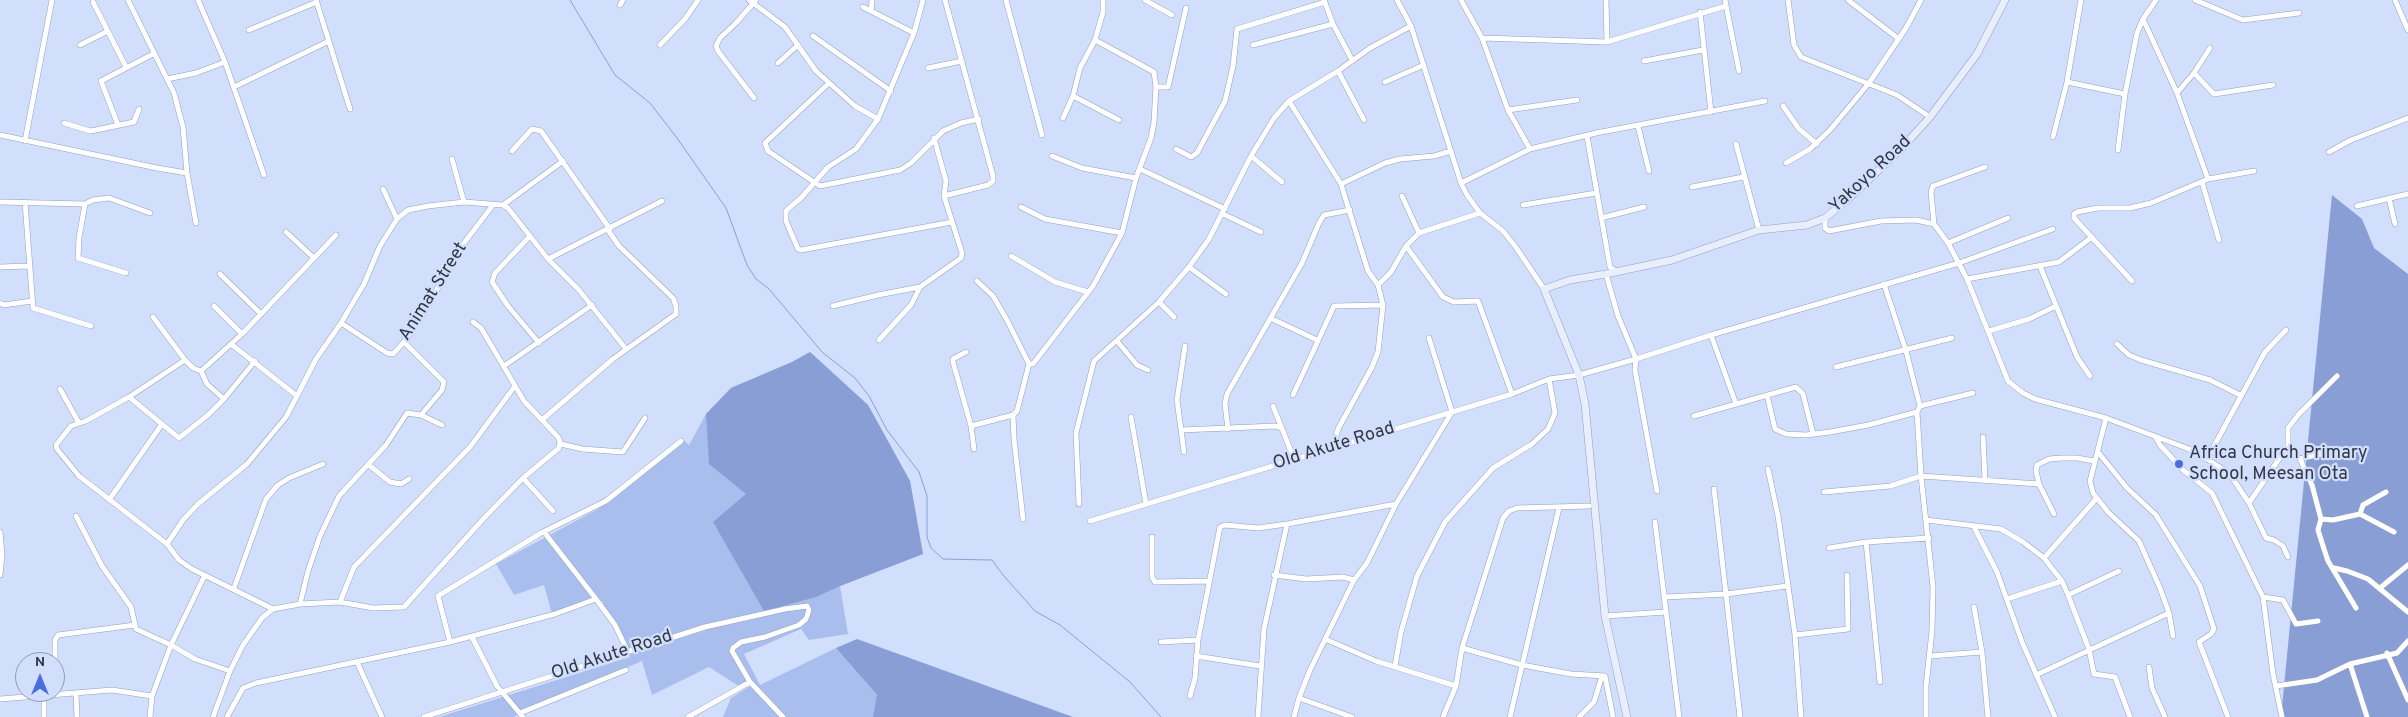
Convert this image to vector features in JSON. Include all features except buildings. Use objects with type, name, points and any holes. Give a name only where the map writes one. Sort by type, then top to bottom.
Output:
[{"type":"main road","name":"Yakoyo Road","points":[[1544,289],[1570,280],[1672,260],[1759,230],[1807,225],[1825,218],[1902,148],[1930,117],[1977,54],[2005,0]]},
{"type":"main road","points":[[1544,289],[1578,375],[1585,404],[1605,616],[1627,717]]},
{"type":"street","points":[[26,141],[52,0]]},
{"type":"street","points":[[128,0],[153,54],[174,93],[183,127],[187,172],[196,223]]},
{"type":"street","points":[[198,0],[225,62],[264,175]]},
{"type":"street","points":[[620,6],[623,0]]},
{"type":"street","points":[[660,45],[684,19],[698,0]]},
{"type":"street","points":[[871,10],[872,0]]},
{"type":"street","points":[[923,0],[914,33],[891,92],[878,119],[856,149],[828,167],[786,212],[786,221],[798,249],[801,250],[952,222]]},
{"type":"street","points":[[944,196],[988,185],[993,181],[979,119],[945,0]]},
{"type":"street","points":[[1006,0],[1042,135]]},
{"type":"street","points":[[1063,118],[1073,96],[1080,68],[1095,40],[1103,12],[1103,0]]},
{"type":"street","points":[[1145,0],[1172,15]]},
{"type":"street","points":[[1397,0],[1411,26],[1461,182],[1480,213],[1503,232],[1544,289]]},
{"type":"street","points":[[1461,0],[1482,38],[1508,110],[1530,149]]},
{"type":"street","points":[[1606,0],[1607,42]]},
{"type":"street","points":[[1788,0],[1794,46],[1800,57],[1897,95],[1930,117]]},
{"type":"street","points":[[1848,0],[1899,39]]},
{"type":"street","points":[[1786,163],[1817,144],[1869,83],[1899,39],[1922,0]]},
{"type":"street","points":[[2053,137],[2067,82],[2081,0]]},
{"type":"street","points":[[2118,150],[2125,94],[2137,34],[2142,19],[2156,0]]},
{"type":"street","points":[[2195,0],[2243,20],[2299,13]]},
{"type":"street","points":[[2395,0],[2408,30]]},
{"type":"street","points":[[249,30],[317,1],[350,109]]},
{"type":"street","points":[[754,98],[716,46],[720,38],[752,1],[785,27],[805,59],[829,83],[855,106],[878,119]]},
{"type":"street","points":[[1176,149],[1190,157],[1195,155],[1225,100],[1233,66],[1237,30],[1325,1],[1333,24],[1352,60]]},
{"type":"street","points":[[93,2],[126,68]]},
{"type":"street","points":[[1482,38],[1607,42],[1726,3],[1739,71]]},
{"type":"street","points":[[863,7],[914,33]]},
{"type":"street","points":[[1156,87],[1168,87],[1186,8]]},
{"type":"street","points":[[1700,12],[1711,112]]},
{"type":"street","points":[[2142,19],[2177,93],[2208,180]]},
{"type":"street","points":[[1253,45],[1333,24]]},
{"type":"street","points":[[1079,504],[1077,421],[1091,366],[1094,361],[1158,302],[1189,267],[1224,211],[1250,156],[1274,118],[1289,100],[1338,71],[1352,60],[1411,26]]},
{"type":"street","points":[[80,45],[108,31]]},
{"type":"street","points":[[813,36],[891,92]]},
{"type":"street","points":[[234,87],[328,40]]},
{"type":"street","points":[[1029,364],[1033,364],[1088,292],[1122,234],[1136,178],[1154,122],[1156,87],[1154,72],[1095,40]]},
{"type":"street","points":[[778,63],[798,45]]},
{"type":"street","points":[[2177,93],[2194,73],[2210,48]]},
{"type":"street","points":[[1644,61],[1703,50]]},
{"type":"street","points":[[118,125],[101,81],[153,54]]},
{"type":"street","points":[[928,68],[962,61]]},
{"type":"street","points":[[167,79],[196,73],[225,62]]},
{"type":"street","points":[[1385,82],[1424,65]]},
{"type":"street","points":[[1338,71],[1364,120]]},
{"type":"street","points":[[2194,73],[2214,94],[2273,85]]},
{"type":"street","points":[[2067,82],[2125,94]]},
{"type":"street","points":[[829,83],[766,140],[765,143],[768,151],[820,186],[900,170],[911,164],[934,138],[949,127],[979,119]]},
{"type":"street","points":[[1073,96],[1119,120]]},
{"type":"street","points":[[1289,100],[1341,184],[1368,271],[1378,285],[1383,305],[1378,352],[1372,367],[1338,429],[1333,447]]},
{"type":"street","points":[[1508,110],[1577,100]]},
{"type":"street","points":[[1461,182],[1530,149],[1596,133],[1765,101]]},
{"type":"street","points":[[1783,106],[1800,129],[1817,144]]},
{"type":"street","points":[[64,123],[90,131],[134,122],[139,109]]},
{"type":"street","points":[[2329,152],[2351,140],[2408,118]]},
{"type":"street","points":[[1638,126],[1650,171]]},
{"type":"street","points":[[512,150],[532,129],[536,128],[541,131],[564,161],[619,246],[673,298],[676,306],[676,314],[626,349],[543,419]]},
{"type":"street","points":[[0,135],[157,168],[187,172]]},
{"type":"street","points":[[1587,136],[1610,267],[1618,272]]},
{"type":"street","points":[[833,306],[878,294],[920,287],[961,258],[962,253],[944,196],[946,181],[934,138]]},
{"type":"street","points":[[1736,144],[1743,177],[1759,230]]},
{"type":"street","points":[[1341,184],[1385,163],[1400,159],[1434,156],[1451,151]]},
{"type":"street","points":[[1052,156],[1082,168],[1136,178]]},
{"type":"street","points":[[1250,156],[1282,182]]},
{"type":"street","points":[[452,159],[464,202]]},
{"type":"street","points":[[167,544],[183,520],[198,504],[247,464],[286,417],[316,358],[364,284],[380,246],[397,219],[408,210],[416,208],[464,202],[503,205],[564,161]]},
{"type":"street","points":[[1985,167],[1933,186],[1931,192],[1934,224],[1948,243],[1967,279],[2008,380],[2023,393],[2051,404],[2106,418],[2207,458],[2229,474],[2249,503],[2266,538],[2274,540],[2282,546],[2288,557]]},
{"type":"street","points":[[1140,169],[1224,211],[1261,232]]},
{"type":"street","points":[[2132,281],[2074,218],[2074,214],[2098,208],[2130,208],[2208,180],[2254,171]]},
{"type":"street","points":[[1692,187],[1743,177]]},
{"type":"street","points":[[2202,182],[2220,240]]},
{"type":"street","points":[[383,189],[397,219]]},
{"type":"street","points":[[1523,205],[1596,193]]},
{"type":"street","points":[[2357,206],[2408,194]]},
{"type":"street","points":[[1402,196],[1418,233]]},
{"type":"street","points":[[0,202],[85,204],[93,200],[109,198],[150,213]]},
{"type":"street","points":[[2389,198],[2395,224]]},
{"type":"street","points":[[548,259],[609,230],[662,201]]},
{"type":"street","points":[[25,202],[33,308],[91,326]]},
{"type":"street","points":[[85,204],[78,238],[78,258],[126,273]]},
{"type":"street","name":"Animat Street","points":[[341,322],[390,355],[404,342],[461,247],[493,205]]},
{"type":"street","points":[[503,205],[513,213],[548,259],[592,305],[626,349]]},
{"type":"street","points":[[1021,206],[1045,219],[1122,234]]},
{"type":"street","points":[[1600,218],[1644,207]]},
{"type":"street","points":[[1228,429],[1225,404],[1227,394],[1302,263],[1324,215],[1350,210]]},
{"type":"street","points":[[1378,285],[1391,272],[1406,246],[1418,233],[1480,213]]},
{"type":"street","points":[[1825,218],[1825,228],[1829,231],[1881,221],[1916,220],[1934,224]]},
{"type":"street","points":[[1948,243],[2008,218]]},
{"type":"street","name":"Old Akute Road","points":[[1090,521],[1512,394],[1549,379],[1578,375],[1636,359],[1711,335],[1959,263],[2054,229]]},
{"type":"street","points":[[286,232],[314,258]]},
{"type":"street","points":[[202,371],[242,334],[336,235]]},
{"type":"street","points":[[530,236],[495,273],[492,282],[508,306],[539,343]]},
{"type":"street","points":[[1967,279],[2059,262],[2092,237]]},
{"type":"street","points":[[1406,246],[1442,297],[1454,302],[1478,301],[1512,394]]},
{"type":"street","points":[[1011,256],[1055,282],[1088,292]]},
{"type":"street","points":[[0,267],[29,266]]},
{"type":"street","points":[[2040,266],[2077,357],[2090,376]]},
{"type":"street","points":[[1189,267],[1226,294]]},
{"type":"street","points":[[220,274],[260,313]]},
{"type":"street","points":[[1606,274],[1618,316],[1636,359],[1635,370],[1657,491]]},
{"type":"street","points":[[977,281],[993,296],[1029,364],[1019,403],[1013,415],[1024,519]]},
{"type":"street","points":[[1884,284],[1906,351],[1918,409],[1921,476],[1929,538],[1932,587],[1926,717]]},
{"type":"street","points":[[879,340],[911,305],[920,287]]},
{"type":"street","points":[[0,303],[4,305],[32,301]]},
{"type":"street","points":[[1158,302],[1174,317]]},
{"type":"street","points":[[504,366],[592,305]]},
{"type":"street","points":[[1293,395],[1334,306],[1383,305]]},
{"type":"street","points":[[214,306],[242,334]]},
{"type":"street","points":[[1989,331],[2029,319],[2056,306]]},
{"type":"street","points":[[153,317],[186,360],[194,368],[202,371],[207,384],[224,399]]},
{"type":"street","points":[[1270,318],[1317,340]]},
{"type":"street","points":[[473,322],[481,328],[524,401],[543,419],[558,437],[561,444]]},
{"type":"street","points":[[2207,458],[2265,352],[2286,330]]},
{"type":"street","points":[[1711,335],[1736,404]]},
{"type":"street","points":[[1294,717],[1299,698],[1354,580],[1367,563],[1396,504],[1452,412],[1429,338]]},
{"type":"street","points":[[1836,367],[1952,338]]},
{"type":"street","points":[[1117,341],[1138,365],[1148,370]]},
{"type":"street","points":[[404,342],[444,382],[442,390],[421,415]]},
{"type":"street","points":[[231,344],[297,396]]},
{"type":"street","points":[[2117,344],[2129,355],[2141,360],[2210,380],[2240,395]]},
{"type":"street","points":[[1184,452],[1177,400],[1186,346]]},
{"type":"street","points":[[966,352],[953,359],[953,362],[971,426],[974,449]]},
{"type":"street","points":[[186,360],[129,397],[86,421],[72,426],[59,440],[57,449],[79,476],[109,500],[146,525],[167,544],[178,560],[273,610]]},
{"type":"street","points":[[129,397],[177,437],[181,437],[224,399],[255,361]]},
{"type":"street","points":[[2249,503],[2288,448],[2288,428],[2299,414],[2337,376]]},
{"type":"street","points":[[1395,666],[1401,632],[1418,576],[1445,522],[1493,468],[1532,444],[1548,429],[1555,413],[1549,379]]},
{"type":"street","points":[[340,602],[354,567],[470,447],[515,386]]},
{"type":"street","points":[[1694,416],[1799,388],[1803,394],[1813,434]]},
{"type":"street","points":[[60,389],[78,423]]},
{"type":"street","points":[[1767,395],[1775,429],[1786,434],[1813,434],[1868,426],[1973,393]]},
{"type":"street","points":[[1273,406],[1294,459]]},
{"type":"street","points":[[300,604],[308,571],[320,536],[339,496],[386,445],[404,415],[410,412],[442,425]]},
{"type":"street","points":[[971,426],[1013,415]]},
{"type":"street","points":[[1131,417],[1146,504]]},
{"type":"street","points":[[561,444],[582,449],[623,452],[645,418]]},
{"type":"street","points":[[2106,418],[2090,481],[2096,499],[2139,541],[2155,573],[2169,613],[2173,636]]},
{"type":"street","points":[[109,500],[162,424]]},
{"type":"street","points":[[1181,430],[1275,426],[1281,428]]},
{"type":"street","points":[[2155,436],[2160,445],[2183,470],[2212,493],[2263,597],[2282,717]]},
{"type":"street","points":[[1984,437],[1985,480]]},
{"type":"street","points":[[450,642],[438,596],[544,532],[606,501],[681,441]]},
{"type":"street","points":[[214,717],[230,671],[251,631],[273,610],[300,604],[340,602],[398,609],[408,605],[445,560],[523,478],[559,448],[561,444]]},
{"type":"street","points":[[2288,448],[2300,459],[2312,485],[2321,519],[2318,530],[2328,561],[2334,568],[2356,608]]},
{"type":"street","points":[[2300,459],[2340,449]]},
{"type":"street","points":[[2098,452],[2127,488],[2156,515],[2200,586],[2214,629],[2199,642],[2228,717]]},
{"type":"street","points":[[2054,514],[2039,484],[2036,470],[2037,465],[2049,459],[2077,458],[2094,461]]},
{"type":"street","points":[[234,588],[262,508],[271,492],[289,478],[324,464]]},
{"type":"street","points":[[369,465],[390,482],[401,484],[409,480]]},
{"type":"street","points":[[1768,469],[1795,635],[1801,717]]},
{"type":"street","points":[[1824,492],[1890,486],[1921,476],[2039,484]]},
{"type":"street","points":[[523,478],[553,511]]},
{"type":"street","points":[[1714,489],[1740,717]]},
{"type":"street","points":[[2360,514],[2363,505],[2386,492]]},
{"type":"street","points":[[2044,558],[2096,499]]},
{"type":"street","points":[[1190,696],[1196,678],[1198,640],[1220,527],[1225,525],[1258,528],[1396,504]]},
{"type":"street","points":[[1442,717],[1456,686],[1462,648],[1503,518],[1508,511],[1517,508],[1589,506]]},
{"type":"street","points":[[1510,717],[1559,508]]},
{"type":"street","points":[[2321,519],[2333,520],[2360,514],[2394,532]]},
{"type":"street","points":[[76,516],[102,566],[131,607],[138,631],[171,645],[195,659],[230,671]]},
{"type":"street","points":[[1926,520],[2001,529],[2023,542],[2044,558],[2062,581],[2089,649],[2094,674],[2115,677],[2130,717]]},
{"type":"street","points":[[1654,522],[1679,717]]},
{"type":"street","points":[[1258,717],[1264,629],[1274,575],[1287,524]]},
{"type":"street","points":[[1974,527],[1997,572],[2036,675],[2055,717]]},
{"type":"street","points":[[0,532],[2,555],[0,575]]},
{"type":"street","points":[[544,532],[615,624],[628,652]]},
{"type":"street","points":[[1152,537],[1152,577],[1155,582],[1210,581]]},
{"type":"street","points":[[1829,548],[1866,542],[1929,538]]},
{"type":"street","points":[[1866,542],[1880,682]]},
{"type":"street","points":[[2380,588],[2408,565]]},
{"type":"street","points":[[2334,568],[2368,579],[2408,612]]},
{"type":"street","points":[[2068,595],[2119,571]]},
{"type":"street","points":[[150,717],[152,696],[171,645],[205,575]]},
{"type":"street","points":[[1274,575],[1306,579],[1343,577],[1354,580]]},
{"type":"street","points":[[1795,635],[1848,629],[1847,576]]},
{"type":"street","points":[[2007,599],[2062,581]]},
{"type":"street","points":[[1664,597],[1726,594],[1787,586]]},
{"type":"street","points":[[2263,597],[2284,600],[2298,625],[2318,621]]},
{"type":"street","points":[[226,717],[243,688],[275,678],[472,637],[555,614],[596,599]]},
{"type":"street","name":"Old Akute Road","points":[[424,717],[705,627],[806,606],[809,610],[806,619],[799,625],[765,637],[741,642],[733,648],[733,655],[750,682]]},
{"type":"street","points":[[1974,607],[1982,652],[1988,717]]},
{"type":"street","points":[[1605,616],[1666,612]]},
{"type":"street","points":[[2036,675],[2169,613]]},
{"type":"street","points":[[55,652],[55,640],[58,635],[135,625]]},
{"type":"street","points":[[472,637],[493,680],[522,715],[626,670]]},
{"type":"street","points":[[1325,639],[1376,661],[1456,686]]},
{"type":"street","points":[[1161,642],[1198,640]]},
{"type":"street","points":[[2276,686],[2310,682],[2350,664],[2397,652],[2408,641]]},
{"type":"street","points":[[1462,648],[1522,665],[1572,674],[1606,677],[1613,717]]},
{"type":"street","points":[[1930,656],[1982,652]]},
{"type":"street","points":[[2387,654],[2408,700]]},
{"type":"street","points":[[1196,656],[1260,666]]},
{"type":"street","points":[[357,662],[382,717]]},
{"type":"street","points":[[2350,664],[2367,717]]},
{"type":"street","points":[[2149,667],[2152,688],[2165,717]]},
{"type":"street","points":[[1579,717],[1594,702],[1602,676]]},
{"type":"street","points":[[688,717],[750,682],[781,716]]},
{"type":"street","points":[[65,694],[124,691],[152,696]]},
{"type":"street","points":[[76,694],[77,717]]},
{"type":"street","points":[[0,699],[15,698]]},
{"type":"street","points":[[1299,698],[1352,717]]},
{"type":"street","points":[[44,702],[44,717]]},
{"type":"shaded area","points":[[2332,195],[2362,219],[2374,248],[2408,274],[2408,717],[2281,717]]},
{"type":"shaded area","points":[[810,352],[868,405],[910,481],[923,554],[840,586],[848,634],[809,640],[801,629],[744,654],[760,685],[836,648],[877,695],[914,717],[723,717],[731,698],[752,685],[737,685],[709,667],[652,695],[642,661],[513,717],[439,717],[630,657],[602,601],[552,614],[544,585],[514,595],[496,564],[598,509],[682,438],[689,445],[706,414],[731,388],[792,362]]},
{"type":"shaded area","points":[[810,352],[868,405],[910,481],[923,554],[816,597],[764,611],[713,522],[746,494],[709,464],[706,414],[731,388],[792,362]]},
{"type":"shaded area","points":[[857,639],[1073,717],[873,717],[877,695],[836,648]]},
{"type":"waterway","points":[[570,0],[615,75],[650,103],[726,208],[747,265],[756,279],[769,289],[822,352],[855,378],[869,396],[887,430],[919,472],[927,496],[927,537],[931,548],[943,559],[992,560],[1035,611],[1060,625],[1130,682],[1161,717]]},
{"type":"place","name":"Africa Church Primary School, Meesan Ota","points":[[2179,464]]}]
